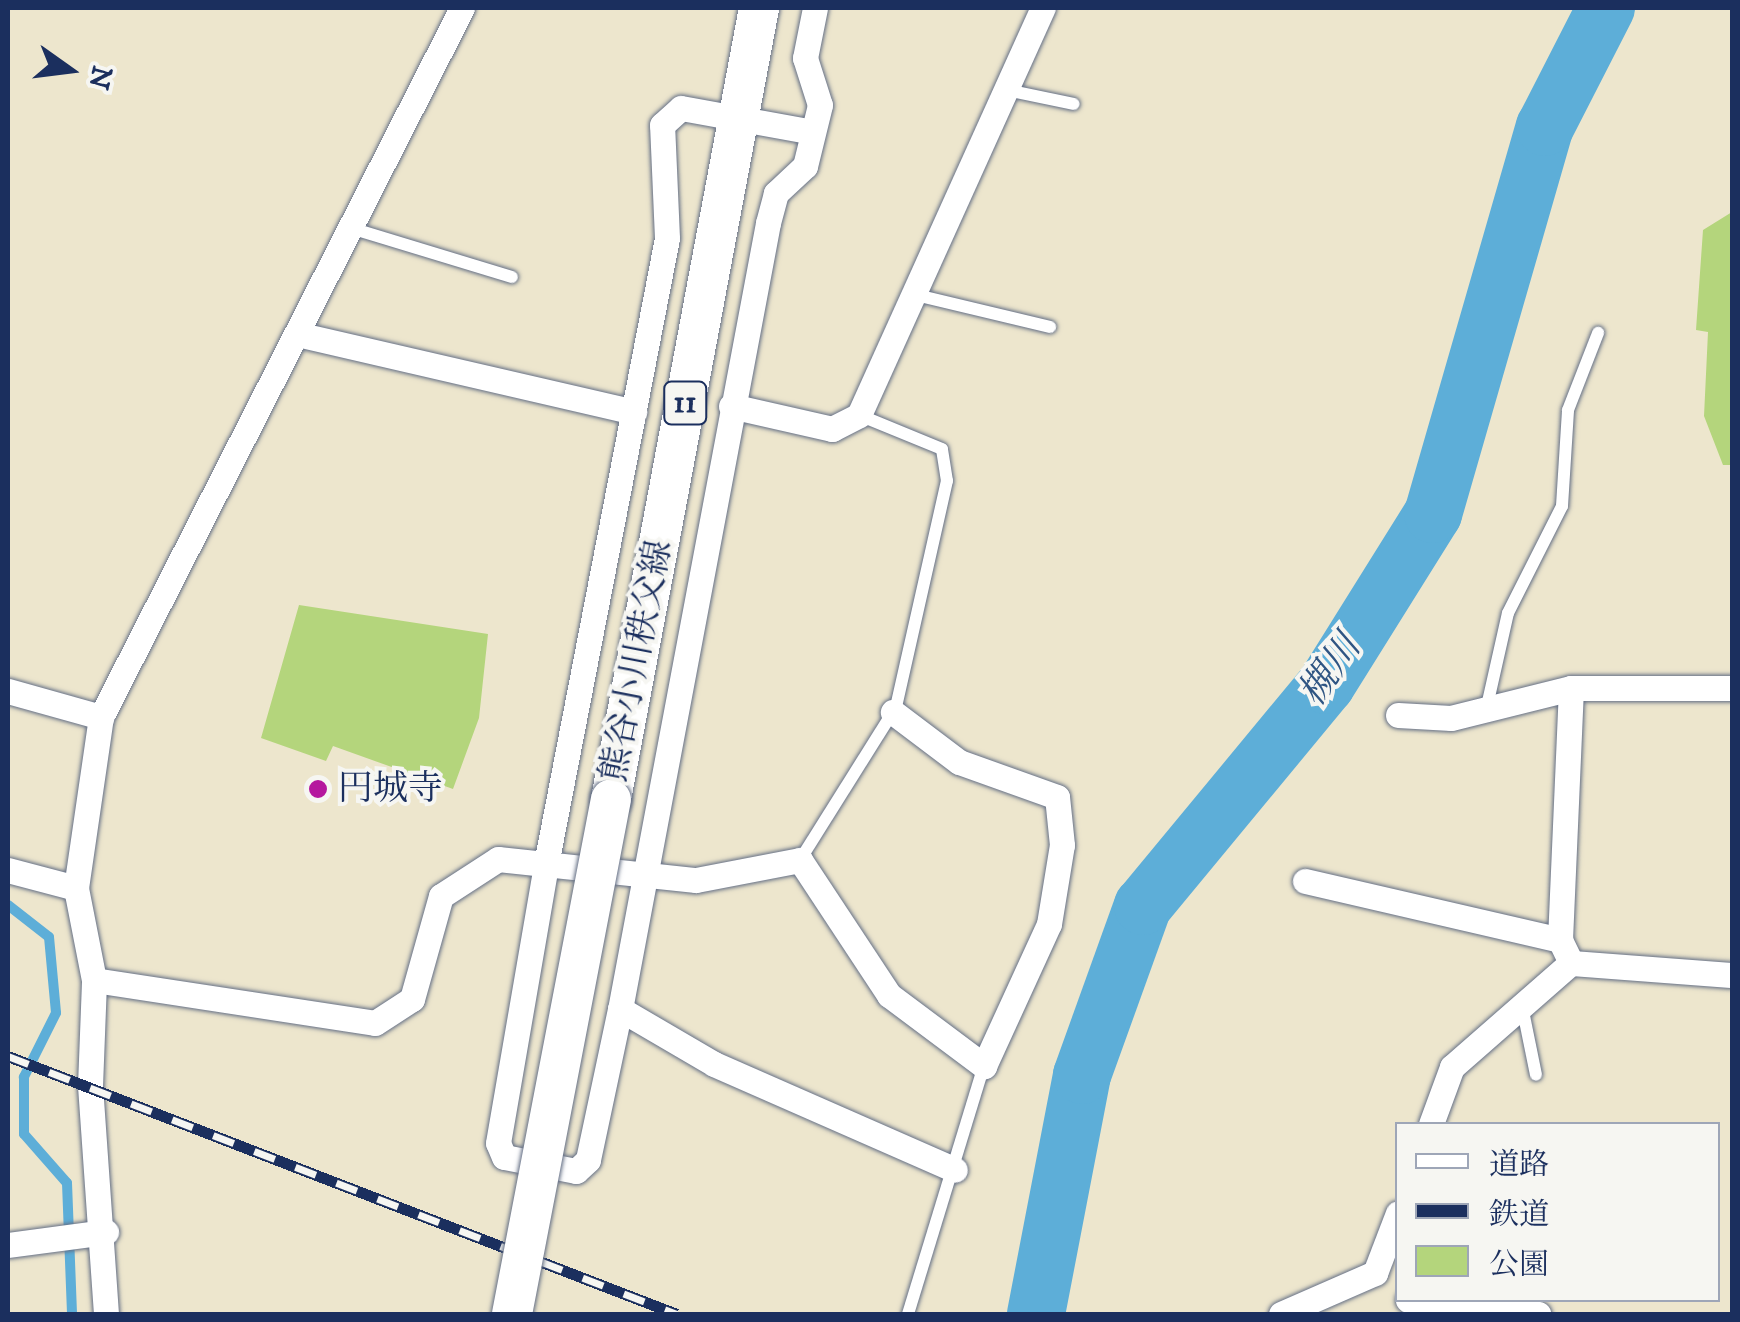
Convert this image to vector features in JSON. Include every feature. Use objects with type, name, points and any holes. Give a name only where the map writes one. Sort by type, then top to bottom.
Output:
[{"type":"main road","name":"熊谷小川秩父線","points":[[512,1314],[759,8]]},
{"type":"street","points":[[106,1314],[90,1086],[94,980],[76,888],[101,717],[354,229],[462,8]]},
{"type":"street","points":[[808,131],[682,108],[662,124],[667,238],[547,859],[498,1143],[504,1156],[576,1171],[588,1160],[768,223],[776,194],[806,166],[808,131],[820,104],[806,58],[814,8]]},
{"type":"street","points":[[731,406],[832,428],[859,415],[1042,8]]},
{"type":"street","points":[[300,335],[634,412]]},
{"type":"street","points":[[1431,1122],[1452,1067],[1522,1006],[1566,952],[1571,688]]},
{"type":"street","points":[[1398,715],[1451,718],[1571,688],[1732,688]]},
{"type":"street","points":[[8,691],[101,717]]},
{"type":"street","points":[[94,980],[375,1024],[412,999],[441,896],[464,874],[498,858],[547,859],[696,880],[800,860],[889,995],[984,1066],[1048,924],[1062,845],[1057,797],[959,762],[893,712]]},
{"type":"street","points":[[8,870],[76,888]]},
{"type":"street","points":[[1306,880],[1566,952],[1732,976]]},
{"type":"street","points":[[620,1009],[714,1064],[954,1170]]},
{"type":"street","points":[[1282,1314],[1375,1273],[1395,1221]]},
{"type":"street","points":[[8,1245],[50,1235],[100,1233]]},
{"type":"street","points":[[1375,1273],[1395,1289]]},
{"type":"street","points":[[1427,1302],[1538,1314]]},
{"type":"lane","points":[[1007,90],[1074,104]]},
{"type":"lane","points":[[354,229],[512,276]]},
{"type":"lane","points":[[912,294],[1050,326]]},
{"type":"lane","points":[[1487,706],[1508,613],[1562,506],[1568,410],[1598,332]]},
{"type":"lane","points":[[800,860],[893,712],[947,481],[942,449],[859,415]]},
{"type":"lane","points":[[1522,1006],[1536,1075]]},
{"type":"lane","points":[[908,1314],[984,1066]]},
{"type":"green space","points":[[1732,212],[1732,465],[1723,465],[1704,416],[1708,332],[1696,330],[1703,230]]},
{"type":"green space","points":[[299,605],[488,634],[479,718],[453,789],[333,746],[326,761],[261,738]]},
{"type":"waterway","name":"槻川","points":[[1036,1314],[1082,1075],[1143,906],[1326,685],[1433,514],[1545,127],[1606,8]]},
{"type":"waterway","points":[[8,905],[49,937],[56,1013],[24,1077],[24,1134],[67,1183],[72,1314]]},
{"type":"railway","points":[[8,1056],[677,1314]]},
{"type":"place","name":"円城寺","points":[[318,789]]}]
